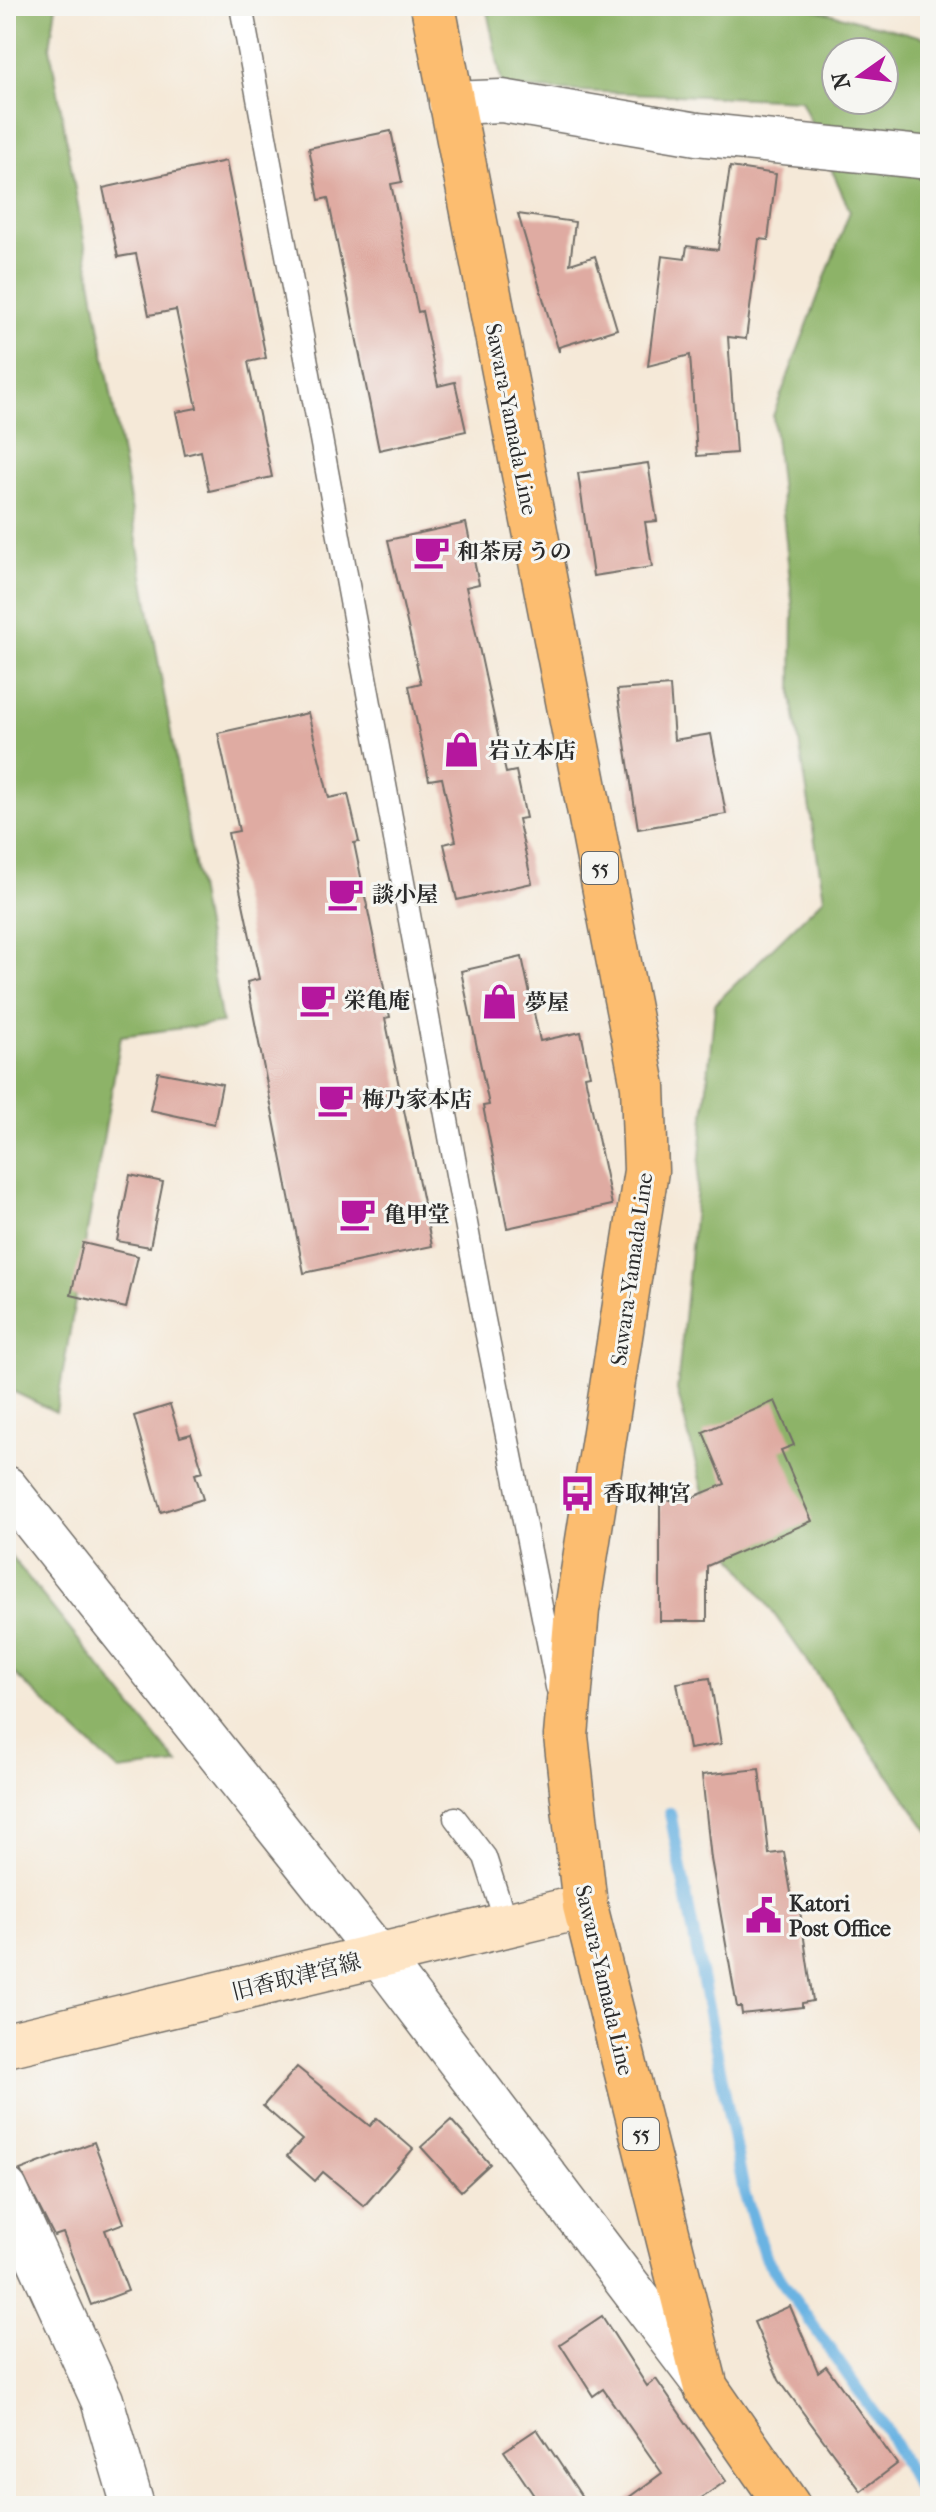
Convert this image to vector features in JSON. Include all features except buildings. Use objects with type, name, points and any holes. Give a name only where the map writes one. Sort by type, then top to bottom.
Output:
[{"type":"main road","name":"Sawara-Yamada Line","points":[[433,6],[643,1086],[646,1171],[577,1610],[566,1736],[585,1906],[706,2388],[788,2506]]},
{"type":"street","points":[[450,103],[502,101],[697,134],[930,158]]},
{"type":"street","points":[[6,1487],[379,1956],[706,2388]]},
{"type":"street","name":"旧香取津宮線","points":[[6,2045],[585,1906]]},
{"type":"street","points":[[6,2189],[102,2400],[133,2506]]},
{"type":"lane","points":[[241,6],[480,1299],[566,1736]]},
{"type":"lane","points":[[455,1818],[485,1857],[507,1926]]},
{"type":"green space","points":[[6,6],[56,6],[50,47],[222,1023],[121,1036],[56,1412],[6,1388]]},
{"type":"green space","points":[[486,6],[801,6],[930,39],[930,1833],[712,1527],[677,1390],[715,1004],[824,898],[792,697],[793,610],[773,416],[850,211],[801,100],[503,88]]},
{"type":"green space","points":[[6,1550],[178,1764],[119,1771],[6,1666]]},
{"type":"waterway","points":[[670,1813],[744,2192],[765,2257],[887,2431],[928,2506]]},
{"type":"place","name":"和茶房 うの","points":[[431,551]]},
{"type":"place","name":"岩立本店","points":[[462,750]]},
{"type":"place","name":"談小屋","points":[[346,894]]},
{"type":"place","name":"栄亀庵","points":[[318,1000]]},
{"type":"place","name":"夢屋","points":[[499,1002]]},
{"type":"place","name":"梅乃家本店","points":[[336,1099]]},
{"type":"place","name":"亀甲堂","points":[[358,1214]]},
{"type":"place","name":"香取神宮","points":[[577,1493]]},
{"type":"place","name":"Katori Post Office","points":[[763,1916]]}]
